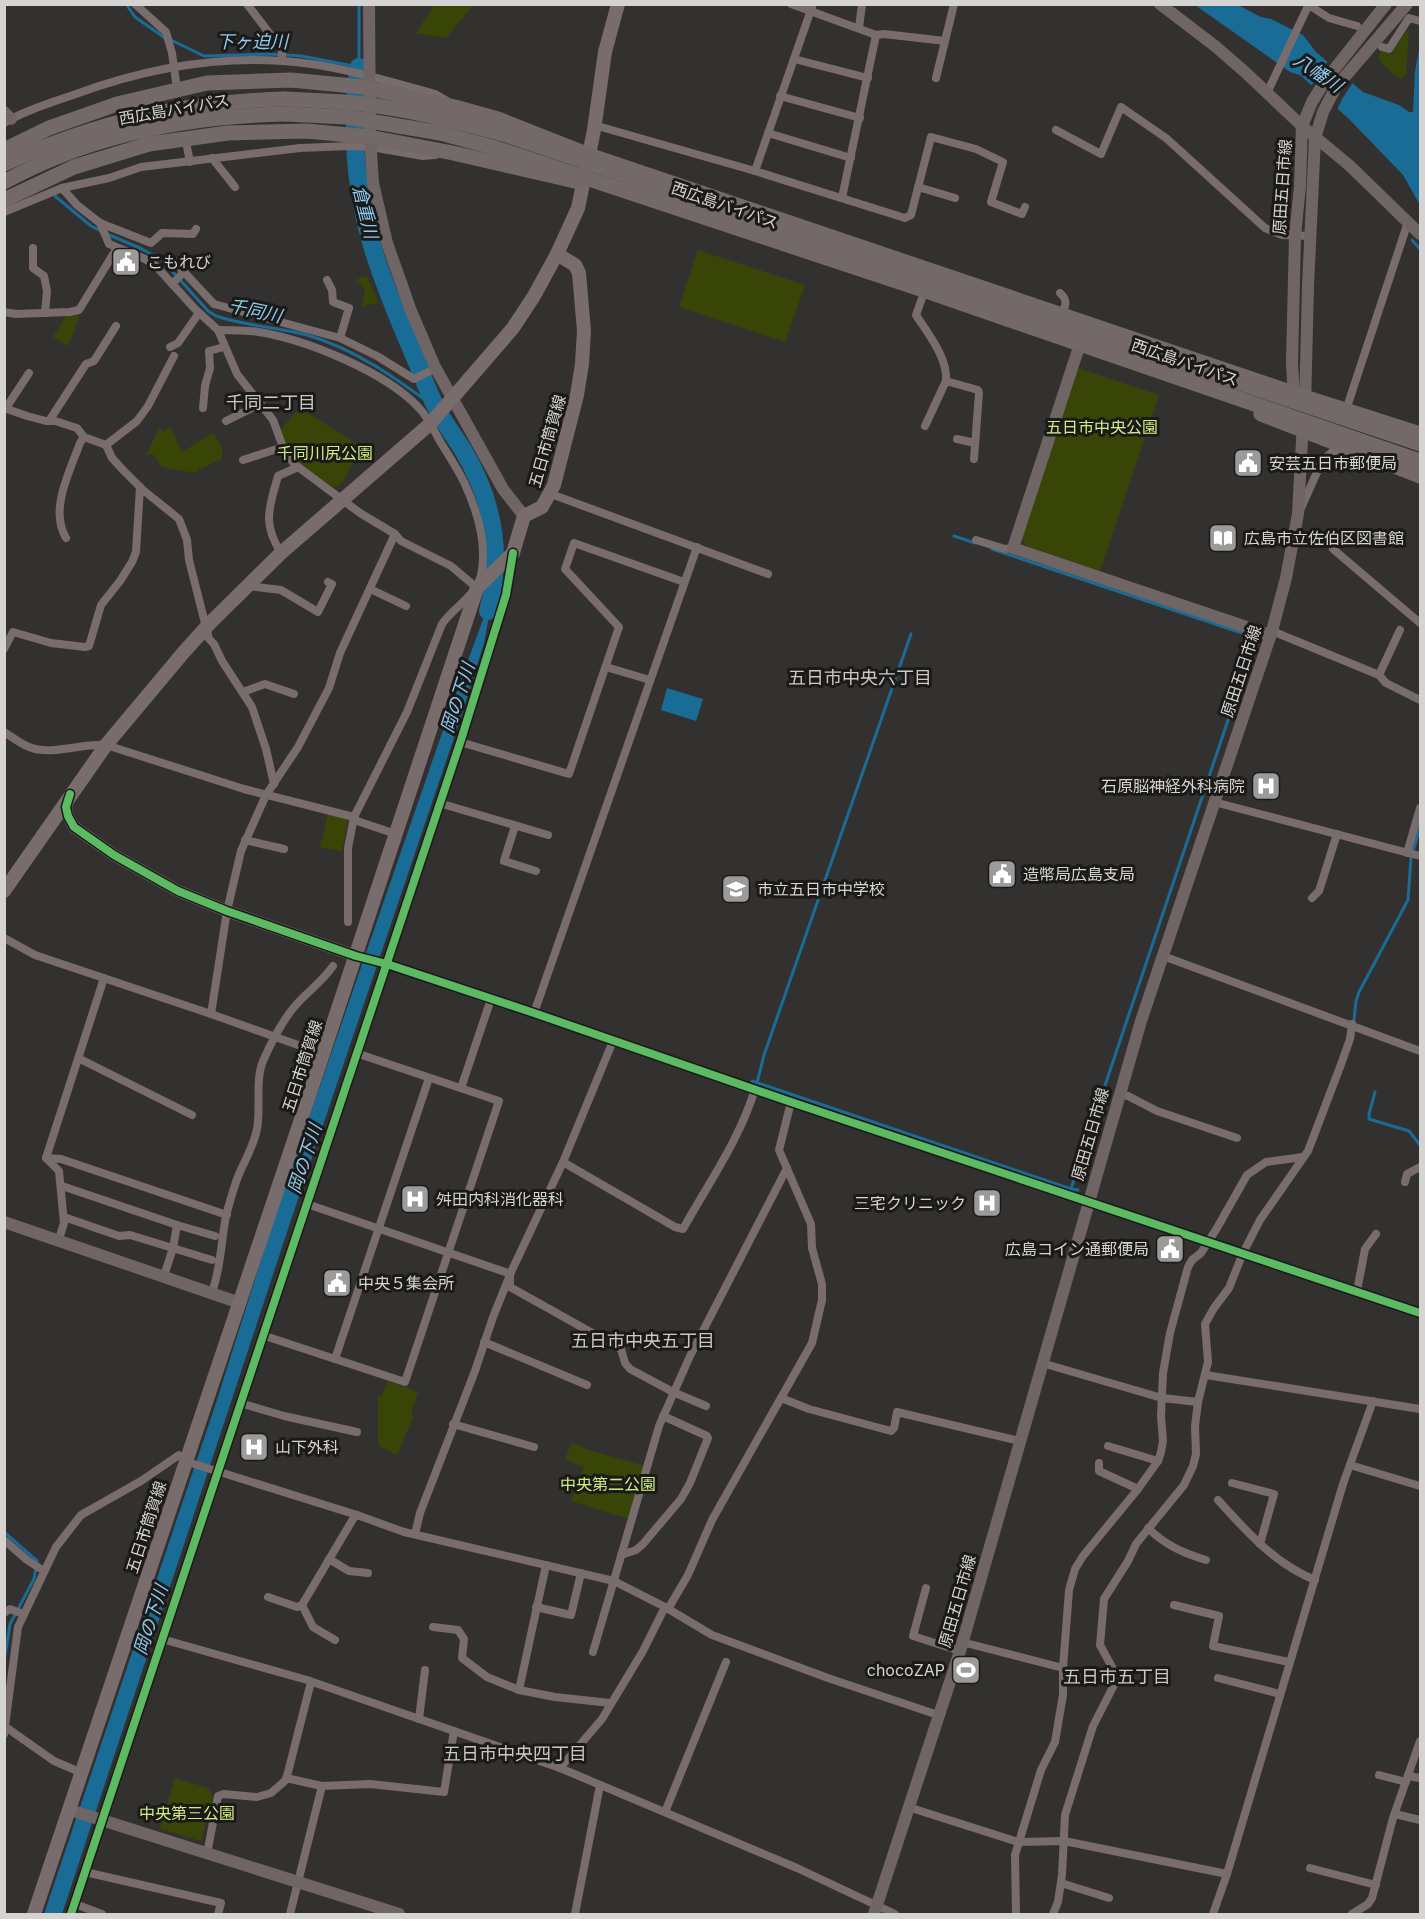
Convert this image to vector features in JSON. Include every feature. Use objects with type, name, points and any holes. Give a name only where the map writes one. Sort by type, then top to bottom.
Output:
[{"type":"highway","name":"西広島バイパス","points":[[4,150],[49,128],[117,104],[207,83],[344,78],[367,82],[498,119],[588,155],[1420,434]]},
{"type":"highway","name":"西広島バイパス","points":[[4,164],[84,131],[137,116],[187,106],[235,100],[286,106],[440,133],[496,148],[931,293],[1420,461]]},
{"type":"highway","name":"西広島バイパス","points":[[4,182],[46,161],[78,149],[139,131],[190,121],[286,106],[346,102],[389,108],[443,118],[502,134],[1420,444]]},
{"type":"highway","name":"西広島バイパス","points":[[4,200],[74,167],[149,144],[228,133],[307,132],[348,140],[453,153],[584,183],[1187,387],[1302,429],[1420,476]]},
{"type":"main road","points":[[369,4],[367,82],[373,183],[387,243],[433,369],[450,402],[503,489],[524,516]]},
{"type":"main road","points":[[4,891],[106,745],[206,628],[281,553],[431,423],[513,328],[534,296],[574,219],[584,183],[605,52],[618,4]]},
{"type":"main road","name":"原田五日市線","points":[[1160,4],[1269,89],[1315,138]]},
{"type":"main road","name":"原田五日市線","points":[[875,1910],[961,1646],[1119,1094],[1271,633],[1286,578],[1298,514],[1302,429],[1295,236],[1300,186],[1302,126],[1325,81],[1386,4]]},
{"type":"main road","name":"原田五日市線","points":[[1299,395],[1312,236],[1315,138],[1322,116],[1336,87],[1407,4]]},
{"type":"main road","points":[[1315,138],[1350,166],[1420,234]]},
{"type":"main road","name":"五日市筒賀線","points":[[34,1914],[73,1811],[82,1773],[189,1461],[480,584],[511,556],[524,516],[542,507],[551,494],[558,476],[580,380],[584,347],[579,273],[571,261],[557,254]]},
{"type":"main road","points":[[1078,350],[1013,548],[1271,633]]},
{"type":"main road","points":[[70,794],[66,807],[74,827],[114,855],[178,891],[358,956]]},
{"type":"main road","points":[[4,1222],[240,1303]]},
{"type":"main road","points":[[73,1811],[399,1914]]},
{"type":"street","points":[[135,4],[166,32],[176,82]]},
{"type":"street","points":[[248,4],[282,50],[282,61]]},
{"type":"street","points":[[791,4],[812,8],[876,35],[945,41]]},
{"type":"street","points":[[859,28],[862,4]]},
{"type":"street","points":[[936,78],[954,4]]},
{"type":"street","points":[[1269,89],[1309,5],[1329,18],[1357,26]]},
{"type":"street","points":[[755,171],[812,8]]},
{"type":"street","points":[[1382,47],[1389,49],[1409,18],[1418,20]]},
{"type":"street","points":[[842,198],[876,35]]},
{"type":"street","points":[[794,59],[868,78]]},
{"type":"street","points":[[7,118],[94,87],[128,77],[174,68],[243,61],[282,61],[344,78]]},
{"type":"street","points":[[780,96],[860,118]]},
{"type":"street","points":[[1056,130],[1101,154],[1121,107],[1166,138],[1265,228],[1282,235],[1312,236]]},
{"type":"street","points":[[594,125],[755,171],[905,218],[911,215],[931,137],[976,149],[1003,162],[991,202],[1022,214],[1025,207]]},
{"type":"street","points":[[768,133],[851,158]]},
{"type":"street","points":[[4,212],[62,188],[109,178],[141,167],[348,140]]},
{"type":"street","points":[[187,147],[190,162]]},
{"type":"street","points":[[212,158],[235,187]]},
{"type":"street","points":[[918,187],[955,198]]},
{"type":"street","points":[[62,188],[76,205],[100,225],[151,243],[162,233],[193,234],[196,229]]},
{"type":"street","points":[[1346,410],[1408,222]]},
{"type":"street","points":[[100,225],[109,244],[155,265],[218,330],[237,374],[273,420],[283,447],[298,466],[343,501],[395,534],[401,541],[451,566],[480,584]]},
{"type":"street","points":[[33,248],[33,268],[44,276],[47,291],[45,313]]},
{"type":"street","points":[[4,312],[16,314],[79,310],[117,248]]},
{"type":"street","points":[[172,260],[214,304],[340,338],[377,356],[412,378],[433,369]]},
{"type":"street","points":[[173,282],[183,273]]},
{"type":"street","points":[[327,280],[332,290],[333,302],[349,308],[340,338]]},
{"type":"street","points":[[1060,293],[1066,302],[1062,314]]},
{"type":"street","points":[[922,297],[916,315],[947,371],[946,381],[925,426]]},
{"type":"street","points":[[106,445],[137,420],[148,406],[172,351],[200,313]]},
{"type":"street","points":[[49,421],[86,364],[94,361],[116,326]]},
{"type":"street","points":[[218,330],[243,330],[277,336],[357,366],[411,400],[431,423],[457,468],[477,514],[483,545],[480,584],[447,616],[442,624],[407,712],[354,817],[348,848],[348,922]]},
{"type":"street","points":[[203,408],[204,386],[210,368],[209,351],[224,347]]},
{"type":"street","points":[[29,373],[5,408],[27,416],[77,428],[84,436],[106,445],[112,458],[140,487],[173,513],[184,530],[188,542],[189,560],[209,639],[252,707],[266,749],[274,784]]},
{"type":"street","points":[[946,381],[978,390],[974,459]]},
{"type":"street","points":[[226,421],[260,404]]},
{"type":"street","points":[[66,538],[58,518],[73,462],[84,436]]},
{"type":"street","points":[[957,439],[975,443]]},
{"type":"street","points":[[243,460],[283,447]]},
{"type":"street","points":[[1298,514],[1322,461],[1332,452],[1349,447]]},
{"type":"street","points":[[281,553],[271,537],[268,513],[278,476],[298,466]]},
{"type":"street","points":[[4,649],[13,632],[51,643],[89,646],[101,604],[120,581],[136,552],[140,487]]},
{"type":"street","points":[[551,494],[768,574]]},
{"type":"street","points":[[211,1014],[227,910],[245,840],[266,795],[298,747],[329,688],[340,653],[395,534]]},
{"type":"street","points":[[976,540],[1005,549],[1013,548]]},
{"type":"street","points":[[460,742],[569,774],[619,627],[565,568],[574,543],[684,582]]},
{"type":"street","points":[[534,1012],[696,547]]},
{"type":"street","points":[[1333,549],[1420,623]]},
{"type":"street","points":[[71,1914],[99,1820],[162,1639],[216,1471],[307,1204],[384,963],[460,742],[507,595],[511,556]]},
{"type":"street","points":[[247,586],[281,590],[318,612],[332,584],[328,582]]},
{"type":"street","points":[[369,589],[406,606]]},
{"type":"street","points":[[1378,675],[1400,630]]},
{"type":"street","points":[[1271,633],[1378,675],[1386,683],[1420,700]]},
{"type":"street","points":[[606,666],[650,680]]},
{"type":"street","points":[[243,692],[265,684],[294,694]]},
{"type":"street","points":[[4,732],[36,749],[106,745],[266,795],[354,817],[357,821],[396,834]]},
{"type":"street","points":[[439,802],[548,835]]},
{"type":"street","points":[[1214,802],[1420,856]]},
{"type":"street","points":[[1407,853],[1420,808]]},
{"type":"street","points":[[515,826],[504,861],[536,871]]},
{"type":"street","points":[[1312,898],[1319,891],[1337,834]]},
{"type":"street","points":[[245,840],[284,849]]},
{"type":"street","points":[[4,938],[35,955],[323,1054]]},
{"type":"street","points":[[358,956],[534,1012],[791,1102],[1420,1313]]},
{"type":"street","points":[[1163,956],[1420,1051]]},
{"type":"street","points":[[212,1292],[216,1281],[226,1215],[236,1182],[257,1131],[262,1062],[295,1006],[322,981],[333,966]]},
{"type":"street","points":[[46,1158],[104,978]]},
{"type":"street","points":[[460,1088],[491,999]]},
{"type":"street","points":[[1053,1914],[1058,1902],[1061,1883],[1065,1815],[1093,1726],[1114,1685],[1113,1670],[1100,1645],[1104,1599],[1136,1544],[1184,1485],[1193,1466],[1196,1454],[1195,1426],[1198,1402],[1208,1362],[1205,1324],[1229,1288],[1260,1220],[1308,1151],[1350,1039],[1352,1024]]},
{"type":"street","points":[[415,1534],[423,1504],[510,1275],[563,1162],[613,1041]]},
{"type":"street","points":[[262,1335],[405,1382],[499,1101],[356,1053]]},
{"type":"street","points":[[78,1058],[192,1115]]},
{"type":"street","points":[[335,1359],[429,1078]]},
{"type":"street","points":[[563,1162],[675,1227],[683,1229],[729,1148],[750,1105],[755,1089]]},
{"type":"street","points":[[1119,1094],[1128,1096],[1157,1111],[1237,1138]]},
{"type":"street","points":[[561,1768],[602,1719],[644,1651],[666,1608],[688,1575],[712,1520],[812,1343],[822,1300],[822,1284],[812,1248],[810,1224],[779,1150],[791,1102]]},
{"type":"street","points":[[1016,1914],[1014,1866],[1018,1842],[1041,1770],[1055,1742],[1063,1695],[1069,1590],[1075,1569],[1083,1557],[1158,1461],[1163,1441],[1162,1398],[1170,1333],[1188,1267],[1192,1260],[1201,1253],[1241,1183],[1254,1168],[1266,1162],[1304,1157]]},
{"type":"street","points":[[46,1158],[61,1160],[226,1215]]},
{"type":"street","points":[[46,1158],[59,1171],[62,1186],[64,1223],[59,1239]]},
{"type":"street","points":[[1405,1182],[1407,1174],[1420,1167]]},
{"type":"street","points":[[593,1652],[663,1416],[746,1244],[787,1168]]},
{"type":"street","points":[[62,1186],[215,1236]]},
{"type":"street","points":[[307,1204],[510,1275]]},
{"type":"street","points":[[64,1217],[119,1236],[130,1235],[212,1260]]},
{"type":"street","points":[[164,1276],[173,1248],[177,1225]]},
{"type":"street","points":[[1356,1291],[1365,1250],[1376,1234]]},
{"type":"street","points":[[510,1275],[510,1287],[621,1349],[625,1363],[630,1369],[673,1392],[706,1406]]},
{"type":"street","points":[[484,1342],[587,1385]]},
{"type":"street","points":[[1042,1363],[1162,1398],[1198,1402]]},
{"type":"street","points":[[1206,1375],[1420,1409]]},
{"type":"street","points":[[781,1398],[809,1409],[891,1431],[894,1428],[897,1412],[1020,1441]]},
{"type":"street","points":[[1214,1914],[1289,1662],[1350,1466],[1373,1401]]},
{"type":"street","points":[[240,1403],[284,1416],[357,1432]]},
{"type":"street","points":[[621,1555],[636,1550],[643,1544],[681,1499],[708,1438],[663,1416]]},
{"type":"street","points":[[453,1424],[534,1447]]},
{"type":"street","points":[[1113,1445],[1158,1461]]},
{"type":"street","points":[[82,1773],[54,1761],[6,1731],[15,1635],[39,1568],[81,1515],[141,1481],[179,1455],[216,1471],[415,1534],[614,1581],[712,1635],[828,1678],[938,1715]]},
{"type":"street","points":[[1350,1466],[1420,1486]]},
{"type":"street","points":[[1097,1470],[1138,1489]]},
{"type":"street","points":[[1232,1483],[1274,1494],[1260,1544]]},
{"type":"street","points":[[1218,1500],[1260,1544],[1284,1565],[1315,1580]]},
{"type":"street","points":[[268,1597],[297,1607],[302,1605],[357,1515]]},
{"type":"street","points":[[1148,1528],[1180,1552],[1206,1560]]},
{"type":"street","points":[[4,1540],[39,1568]]},
{"type":"street","points":[[329,1559],[349,1571],[368,1573]]},
{"type":"street","points":[[519,1690],[546,1565]]},
{"type":"street","points":[[536,1607],[571,1615],[581,1574]]},
{"type":"street","points":[[926,1588],[913,1636],[1063,1668]]},
{"type":"street","points":[[302,1605],[313,1627],[335,1640]]},
{"type":"street","points":[[1174,1605],[1219,1616],[1213,1646],[1289,1662]]},
{"type":"street","points":[[7,1610],[22,1614]]},
{"type":"street","points":[[433,1627],[462,1632],[464,1639],[462,1658],[488,1677],[519,1690],[555,1697],[610,1703]]},
{"type":"street","points":[[162,1639],[311,1682],[561,1768],[797,1868],[875,1910],[895,1914]]},
{"type":"street","points":[[665,1812],[726,1662]]},
{"type":"street","points":[[419,1719],[425,1670]]},
{"type":"street","points":[[1218,1678],[1280,1694]]},
{"type":"street","points":[[207,1854],[218,1796],[224,1794],[250,1798],[264,1795],[276,1789],[286,1778],[311,1682]]},
{"type":"street","points":[[286,1778],[322,1786],[369,1784],[444,1792],[454,1731]]},
{"type":"street","points":[[1352,1914],[1368,1904],[1376,1885],[1395,1814],[1420,1741]]},
{"type":"street","points":[[1379,1775],[1407,1779],[1420,1778]]},
{"type":"street","points":[[575,1914],[600,1785]]},
{"type":"street","points":[[291,1914],[322,1786]]},
{"type":"street","points":[[908,1807],[1018,1842],[1064,1841],[1227,1874]]},
{"type":"street","points":[[1395,1814],[1420,1820]]},
{"type":"street","points":[[1310,1868],[1376,1885]]},
{"type":"street","points":[[85,1872],[221,1903],[218,1914]]},
{"type":"street","points":[[1061,1883],[1109,1898]]},
{"type":"street","points":[[75,1904],[102,1914]]},
{"type":"green space","points":[[434,5],[473,5],[446,38],[416,33]]},
{"type":"green space","points":[[1409,30],[1406,75],[1400,79],[1378,59],[1381,51],[1392,54],[1403,35]]},
{"type":"green space","points":[[698,250],[805,285],[785,342],[679,307]]},
{"type":"green space","points":[[367,276],[378,302],[362,307],[365,289],[355,280]]},
{"type":"green space","points":[[80,315],[68,346],[53,337],[66,316]]},
{"type":"green space","name":"五日市中央公園","points":[[1075,367],[1159,395],[1100,571],[1027,546],[1021,539]]},
{"type":"green space","name":"千同川尻公園","points":[[300,408],[360,446],[344,481],[337,487],[333,487],[301,464],[285,441],[280,430]]},
{"type":"green space","points":[[171,427],[182,452],[213,433],[222,448],[222,459],[196,473],[162,467],[153,454],[146,455],[159,428],[163,432]]},
{"type":"green space","points":[[328,814],[348,819],[342,851],[320,847]]},
{"type":"green space","points":[[387,1381],[418,1392],[412,1410],[413,1417],[397,1455],[378,1443],[378,1395],[382,1396]]},
{"type":"green space","name":"中央第二公園","points":[[571,1443],[645,1466],[629,1519],[571,1501],[584,1467],[565,1460]]},
{"type":"green space","name":"中央第三公園","points":[[175,1778],[208,1788],[213,1797],[201,1841],[160,1829]]},
{"type":"water","name":"八幡川","points":[[1195,5],[1238,5],[1303,35],[1316,52],[1363,92],[1399,105],[1409,112],[1413,112],[1415,71],[1420,45],[1420,205],[1403,175],[1350,120],[1300,75],[1290,72]]},
{"type":"water","name":"岡の下川","points":[[494,589],[484,643],[462,714],[298,1199],[62,1914],[44,1914],[216,1403],[275,1216]]},
{"type":"water","points":[[667,688],[703,699],[696,721],[661,710]]},
{"type":"pier","points":[[1329,59],[1354,81],[1336,112],[1310,88]]},
{"type":"waterway","name":"下ヶ迫川","points":[[126,4],[135,17],[165,38]]},
{"type":"waterway","name":"下ヶ迫川","points":[[171,40],[204,56],[270,54],[301,56],[359,67],[359,4]]},
{"type":"waterway","name":"倉重川","points":[[359,67],[355,100],[356,153],[358,183],[370,240],[389,296],[427,387],[439,413],[463,450],[482,488],[495,548],[495,569],[488,611]]},
{"type":"waterway","name":"千同川","points":[[55,196],[91,226],[101,231]]},
{"type":"waterway","name":"千同川","points":[[107,234],[163,261],[208,311],[216,316],[296,332],[342,348],[406,386],[436,408]]},
{"type":"waterway","points":[[1412,240],[1420,249]]},
{"type":"waterway","points":[[954,536],[975,543]]},
{"type":"waterway","points":[[992,549],[1248,635],[1253,646],[1094,1118]]},
{"type":"waterway","points":[[757,1083],[764,1055],[911,634]]},
{"type":"waterway","points":[[1413,851],[1420,827]]},
{"type":"waterway","points":[[1354,1020],[1359,992],[1408,900],[1411,858]]},
{"type":"waterway","points":[[752,1081],[1071,1189]]},
{"type":"waterway","points":[[1375,1092],[1369,1119],[1409,1131],[1420,1145]]},
{"type":"waterway","points":[[1078,1190],[1071,1189],[1088,1136]]},
{"type":"waterway","points":[[4,1532],[37,1561],[34,1579],[10,1624],[4,1662]]},
{"type":"cycle path","points":[[71,1914],[461,740],[506,595],[513,553]]},
{"type":"cycle path","points":[[70,794],[66,807],[74,827],[114,855],[178,891],[227,911],[1420,1313]]},
{"type":"place","name":"こもれび","points":[[126,262]]},
{"type":"place","name":"安芸五日市郵便局","points":[[1248,463]]},
{"type":"place","name":"広島市立佐伯区図書館","points":[[1223,538]]},
{"type":"place","name":"石原脳神経外科病院","points":[[1266,786]]},
{"type":"place","name":"造幣局広島支局","points":[[1002,874]]},
{"type":"place","name":"市立五日市中学校","points":[[736,889]]},
{"type":"place","name":"舛田内科消化器科","points":[[415,1199]]},
{"type":"place","name":"三宅クリニック","points":[[987,1203]]},
{"type":"place","name":"広島コイン通郵便局","points":[[1170,1249]]},
{"type":"place","name":"中央５集会所","points":[[337,1283]]},
{"type":"place","name":"山下外科","points":[[254,1447]]},
{"type":"place","name":"chocoZAP","points":[[966,1670]]},
{"type":"district","name":"千同二丁目","points":[[271,403]]},
{"type":"district","name":"五日市中央六丁目","points":[[860,678]]},
{"type":"district","name":"五日市中央五丁目","points":[[643,1341]]},
{"type":"district","name":"五日市五丁目","points":[[1117,1677]]},
{"type":"district","name":"五日市中央四丁目","points":[[515,1754]]}]
